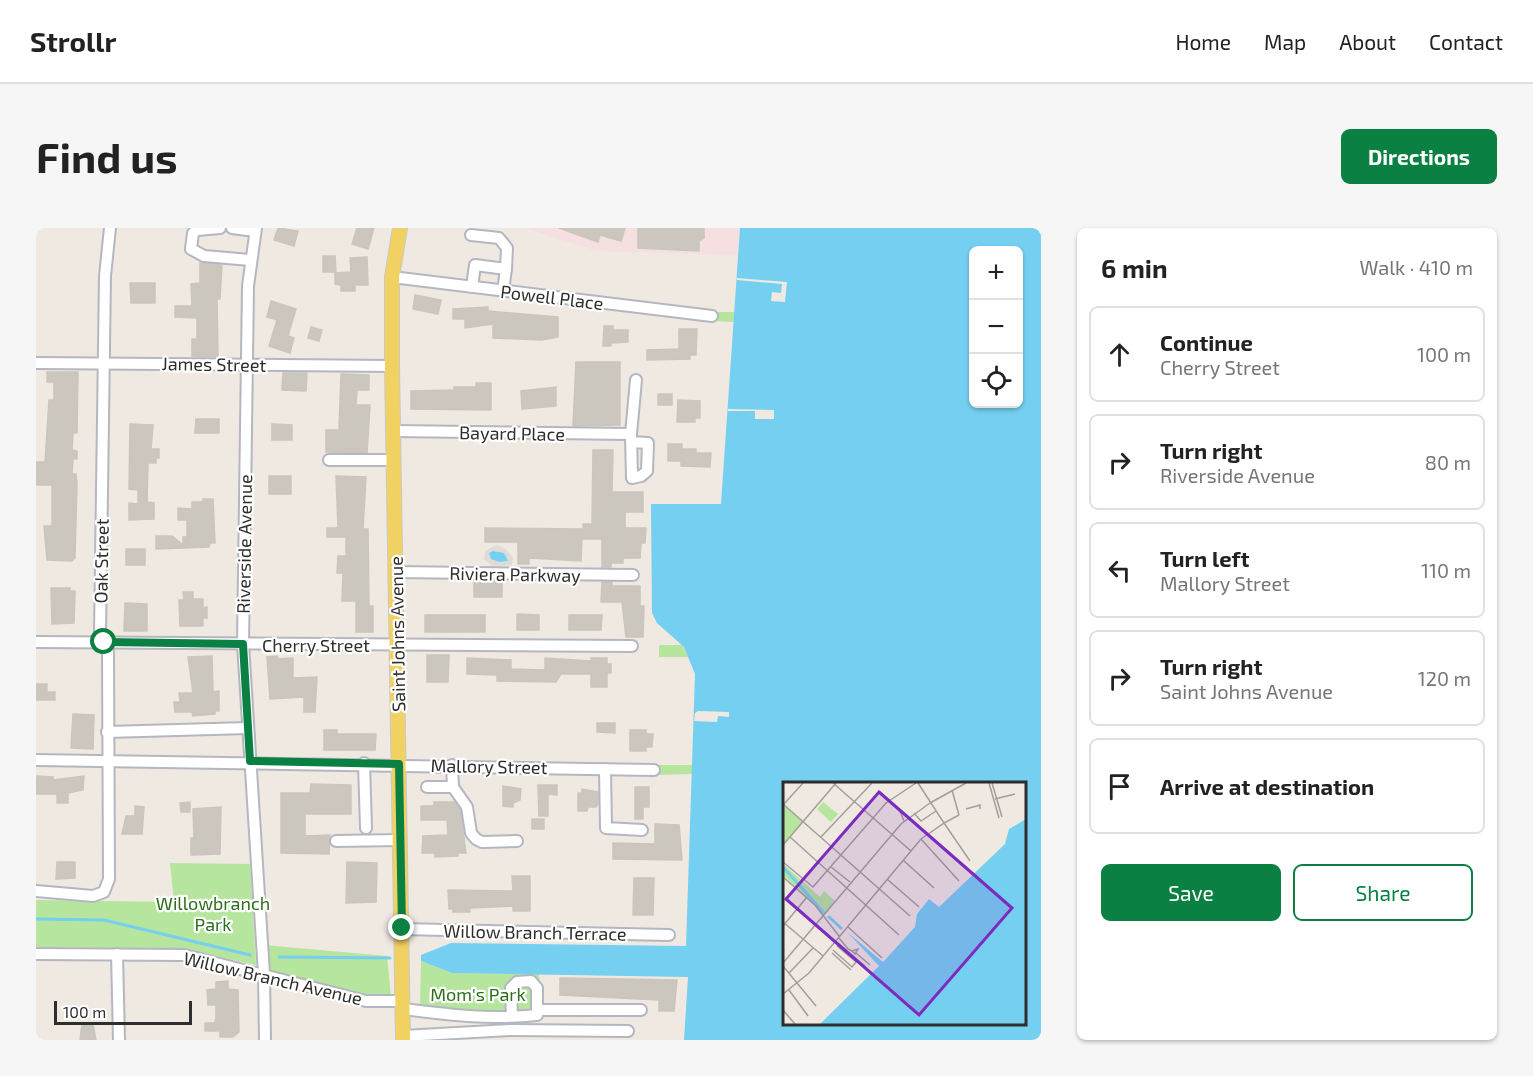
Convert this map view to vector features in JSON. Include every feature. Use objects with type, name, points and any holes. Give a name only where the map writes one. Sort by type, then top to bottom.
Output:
[{"type":"main road","name":"Saint Johns Avenue","points":[[400,228],[392,277],[392,366],[403,1038]]},
{"type":"street","name":"Oak Street","points":[[36,891],[93,896],[104,892],[109,879],[108,651],[100,634],[103,363],[106,252],[110,228]]},
{"type":"street","points":[[220,228],[197,230],[193,233],[191,249],[204,256],[250,260]]},
{"type":"street","points":[[232,228],[256,229]]},
{"type":"street","name":"Riverside Avenue","points":[[256,229],[250,260],[243,644],[264,974],[265,1040]]},
{"type":"street","points":[[471,235],[499,238],[507,248],[503,291]]},
{"type":"street","points":[[472,287],[475,265],[506,269]]},
{"type":"street","name":"Powell Place","points":[[392,277],[712,316]]},
{"type":"street","name":"James Street","points":[[36,363],[392,366]]},
{"type":"street","points":[[631,438],[648,443],[647,471],[641,476],[632,478],[631,438],[636,380]]},
{"type":"street","name":"Bayard Place","points":[[394,431],[631,438]]},
{"type":"street","points":[[329,460],[394,460]]},
{"type":"street","name":"Riviera Parkway","points":[[396,572],[633,575]]},
{"type":"street","name":"Cherry Street","points":[[36,642],[632,646]]},
{"type":"street","points":[[107,732],[248,728]]},
{"type":"street","name":"Mallory Street","points":[[36,760],[250,761],[654,770]]},
{"type":"street","points":[[364,763],[366,828]]},
{"type":"street","points":[[452,765],[453,787],[467,807],[471,833],[482,842],[517,841]]},
{"type":"street","points":[[605,769],[606,828],[642,830]]},
{"type":"street","points":[[427,787],[453,787]]},
{"type":"street","points":[[336,841],[400,840]]},
{"type":"street","name":"Willow Branch Terrace","points":[[402,928],[669,935]]},
{"type":"street","name":"Willow Branch Avenue","points":[[36,954],[184,955],[366,1001],[488,1019],[537,1015],[537,1010]]},
{"type":"street","points":[[117,954],[119,1040]]},
{"type":"street","points":[[512,1017],[511,988],[517,982],[531,981],[537,988],[537,1010],[641,1010]]},
{"type":"street","points":[[403,1038],[510,1030],[628,1031]]},
{"type":"shaded area","points":[[525,228],[740,228],[737,255],[597,251]]},
{"type":"shaded area","points":[[497,545],[506,549],[513,558],[512,565],[493,567],[484,559],[485,551]]},
{"type":"green space","points":[[715,312],[735,312],[734,322],[714,321]]},
{"type":"green space","points":[[659,645],[682,645],[689,657],[659,657]]},
{"type":"green space","points":[[656,765],[693,765],[692,774],[656,775]]},
{"type":"green space","name":"Willowbranch Park","points":[[170,863],[250,864],[256,965],[183,949],[36,947],[36,900],[174,902]]},
{"type":"green space","name":"Willowbranch Park","points":[[264,945],[387,956],[391,997],[367,995],[266,969]]},
{"type":"green space","name":"Mom's Park","points":[[421,961],[452,973],[539,974],[542,1012],[497,1014],[420,1007]]},
{"type":"water","points":[[740,228],[1041,228],[1041,1040],[684,1040],[688,977],[452,973],[421,961],[421,955],[451,943],[686,946],[695,674],[684,647],[657,623],[652,613],[651,504],[721,504]]},
{"type":"water","points":[[493,551],[504,553],[508,561],[499,562],[491,559],[489,553]]},
{"type":"pier","points":[[737,278],[787,282],[785,302],[771,301],[772,292],[781,293],[782,284],[737,280]]},
{"type":"pier","points":[[728,409],[774,410],[774,419],[755,419],[755,411],[728,411]]},
{"type":"pier","points":[[698,711],[729,712],[729,717],[718,716],[717,722],[694,721],[695,713]]},
{"type":"building","points":[[278,228],[298,231],[294,246],[274,240]]},
{"type":"building","points":[[357,228],[374,228],[368,249],[352,244]]},
{"type":"building","points":[[559,228],[625,228],[621,241],[600,235],[598,242]]},
{"type":"building","points":[[638,228],[704,228],[704,238],[699,241],[699,251],[638,248]]},
{"type":"building","points":[[323,256],[335,256],[336,272],[323,272]]},
{"type":"building","points":[[367,257],[368,285],[355,285],[355,291],[341,291],[341,285],[335,284],[335,273],[351,272],[350,258]]},
{"type":"building","points":[[200,263],[222,265],[220,299],[217,299],[218,357],[192,356],[192,339],[197,339],[197,318],[175,317],[175,306],[192,306],[191,284],[200,283]]},
{"type":"building","points":[[130,283],[155,283],[155,303],[131,303]]},
{"type":"building","points":[[415,295],[441,300],[438,314],[413,309]]},
{"type":"building","points":[[271,301],[296,309],[288,336],[294,338],[290,353],[269,346],[277,320],[267,317]]},
{"type":"building","points":[[488,307],[488,311],[558,317],[558,337],[542,340],[493,338],[493,324],[465,328],[465,319],[453,319],[453,309]]},
{"type":"building","points":[[604,326],[613,326],[613,330],[628,330],[628,342],[603,346]]},
{"type":"building","points":[[311,327],[322,330],[319,341],[308,338]]},
{"type":"building","points":[[679,329],[697,329],[696,355],[690,355],[690,359],[647,360],[647,350],[679,349]]},
{"type":"building","points":[[576,362],[620,362],[620,425],[573,426]]},
{"type":"building","points":[[47,372],[78,372],[77,433],[73,433],[72,450],[77,451],[77,459],[73,459],[72,474],[76,474],[77,483],[75,558],[72,561],[47,560],[44,526],[52,526],[52,485],[36,485],[36,462],[45,462],[49,400],[54,400],[54,382],[47,382]]},
{"type":"building","points":[[283,373],[307,373],[306,391],[282,390]]},
{"type":"building","points":[[341,374],[369,375],[369,390],[357,390],[356,405],[370,405],[367,453],[326,452],[326,430],[339,430]]},
{"type":"building","points":[[476,383],[491,383],[491,410],[411,409],[411,391],[454,390],[454,387],[476,387]]},
{"type":"building","points":[[556,387],[556,406],[522,409],[521,391]]},
{"type":"building","points":[[658,394],[672,394],[672,405],[658,405]]},
{"type":"building","points":[[678,400],[700,401],[700,418],[695,418],[695,422],[677,422]]},
{"type":"building","points":[[196,419],[219,419],[219,433],[195,433]]},
{"type":"building","points":[[130,424],[153,425],[151,449],[159,449],[159,458],[156,458],[156,463],[148,463],[147,502],[154,503],[154,519],[129,520],[129,503],[138,504],[138,490],[129,489]]},
{"type":"building","points":[[272,424],[292,425],[292,440],[272,440]]},
{"type":"building","points":[[668,444],[682,444],[682,449],[696,449],[696,453],[711,453],[710,467],[681,466],[681,461],[668,461]]},
{"type":"building","points":[[593,450],[613,450],[612,492],[643,492],[643,512],[625,512],[625,528],[646,528],[645,543],[641,543],[640,558],[623,558],[623,563],[611,563],[611,567],[602,567],[602,539],[582,539],[581,561],[529,558],[529,564],[518,564],[518,542],[485,542],[485,528],[583,529],[583,524],[592,524]]},
{"type":"building","points":[[269,476],[291,476],[291,494],[269,494]]},
{"type":"building","points":[[336,476],[366,477],[363,529],[368,529],[369,606],[373,606],[373,632],[356,632],[356,601],[342,601],[343,573],[337,573],[338,556],[346,556],[346,537],[327,537],[327,528],[338,528]]},
{"type":"building","points":[[203,499],[213,499],[215,543],[210,543],[209,547],[156,549],[156,536],[172,536],[183,545],[183,537],[187,537],[187,520],[178,520],[178,508],[192,509],[192,502],[203,502]]},
{"type":"building","points":[[126,549],[145,549],[145,565],[126,565]]},
{"type":"building","points":[[474,580],[502,581],[502,597],[474,597]]},
{"type":"building","points":[[602,582],[612,582],[612,586],[640,586],[640,606],[644,606],[643,637],[626,637],[622,602],[601,602]]},
{"type":"building","points":[[51,588],[70,588],[70,591],[75,591],[74,623],[52,624]]},
{"type":"building","points":[[183,592],[193,592],[193,599],[203,599],[203,608],[207,607],[207,618],[203,618],[203,626],[180,626],[179,600],[184,600]]},
{"type":"building","points":[[125,603],[147,604],[147,631],[124,631]]},
{"type":"building","points":[[517,614],[539,615],[539,630],[517,630]]},
{"type":"building","points":[[425,615],[485,615],[485,632],[425,632]]},
{"type":"building","points":[[569,615],[602,615],[601,630],[569,630]]},
{"type":"building","points":[[427,655],[449,655],[448,682],[427,682]]},
{"type":"building","points":[[212,656],[213,692],[219,691],[219,711],[215,711],[215,714],[193,716],[192,712],[175,712],[174,702],[180,702],[179,693],[193,693],[188,657]]},
{"type":"building","points":[[277,656],[278,659],[293,658],[293,678],[317,677],[315,712],[304,712],[304,697],[270,699],[267,657]]},
{"type":"building","points":[[467,658],[511,660],[511,669],[545,670],[545,658],[591,661],[591,658],[607,658],[607,664],[611,664],[611,673],[607,673],[607,687],[591,687],[591,674],[561,674],[556,682],[497,681],[497,675],[467,674]]},
{"type":"building","points":[[36,684],[47,684],[47,692],[55,692],[55,700],[36,700]]},
{"type":"building","points":[[73,714],[94,715],[93,749],[71,748]]},
{"type":"building","points":[[597,723],[615,723],[615,733],[597,732]]},
{"type":"building","points":[[324,730],[337,730],[337,734],[376,734],[375,750],[324,750]]},
{"type":"building","points":[[630,730],[646,730],[646,734],[653,734],[652,747],[646,747],[646,751],[630,751]]},
{"type":"building","points":[[37,776],[53,777],[53,780],[84,776],[83,790],[68,793],[68,803],[57,803],[57,794],[36,794]]},
{"type":"building","points":[[311,784],[351,785],[351,814],[305,814],[305,836],[330,835],[329,854],[281,853],[281,793],[310,793]]},
{"type":"building","points":[[538,785],[557,785],[557,795],[548,794],[548,816],[539,816]]},
{"type":"building","points":[[503,786],[521,789],[520,800],[513,803],[513,807],[503,806]]},
{"type":"building","points":[[635,787],[649,787],[649,807],[643,807],[643,819],[635,819]]},
{"type":"building","points":[[582,789],[598,792],[596,807],[588,807],[587,811],[578,811],[578,793],[582,793]]},
{"type":"building","points":[[190,802],[190,812],[181,812],[180,803]]},
{"type":"building","points":[[434,802],[454,802],[460,810],[466,853],[458,853],[458,856],[435,857],[435,853],[422,853],[423,836],[448,835],[447,820],[421,820],[421,806],[434,806]]},
{"type":"building","points":[[135,806],[144,807],[142,834],[122,834],[126,816],[135,816]]},
{"type":"building","points":[[221,807],[220,854],[191,855],[191,838],[194,838],[193,809]]},
{"type":"building","points":[[532,819],[544,819],[544,829],[532,829]]},
{"type":"building","points":[[655,824],[679,825],[682,860],[613,859],[613,843],[655,844]]},
{"type":"building","points":[[57,862],[75,862],[75,878],[56,879]]},
{"type":"building","points":[[347,862],[377,863],[376,902],[346,903]]},
{"type":"building","points":[[512,876],[530,876],[530,911],[513,911],[513,906],[470,908],[470,912],[453,912],[453,909],[449,909],[448,890],[513,891]]},
{"type":"building","points":[[634,878],[654,878],[653,915],[633,915]]},
{"type":"building","points":[[560,978],[677,980],[674,1011],[659,1011],[659,1000],[560,995]]},
{"type":"building","points":[[228,981],[228,989],[238,990],[239,1032],[233,1037],[220,1037],[220,1031],[205,1031],[205,1023],[214,1023],[216,1019],[216,1005],[208,1005],[207,990],[216,989],[216,982]]},
{"type":"building","points":[[82,1024],[93,1024],[96,1040],[80,1040]]},
{"type":"waterway","points":[[36,919],[104,920],[250,955]]},
{"type":"waterway","points":[[279,957],[390,958]]},
{"type":"route","points":[[104,642],[243,644],[250,761],[399,764],[402,928]]}]
